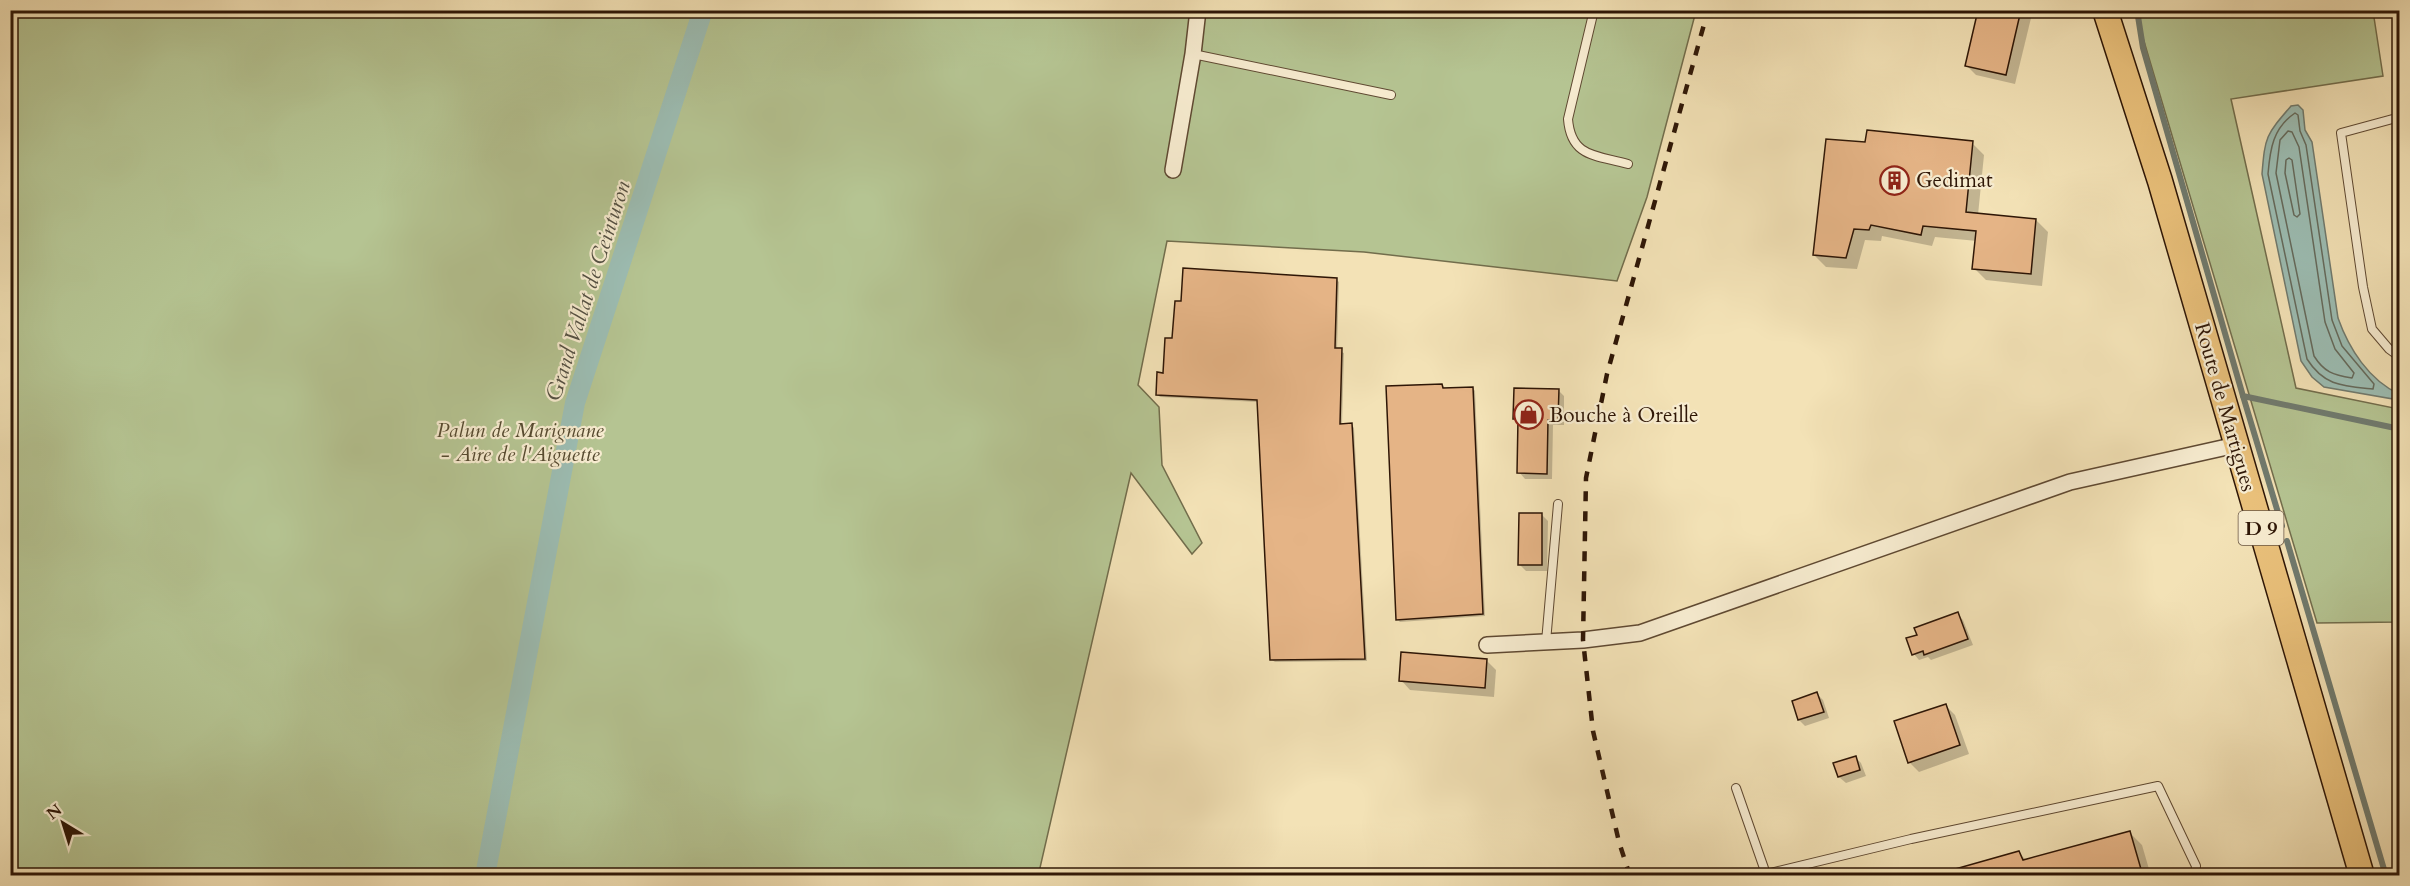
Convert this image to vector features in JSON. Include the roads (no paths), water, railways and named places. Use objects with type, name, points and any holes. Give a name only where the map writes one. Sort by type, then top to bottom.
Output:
[{"type":"main road","name":"Route de Martigues","points":[[2105,10],[2160,180],[2362,876]]},
{"type":"main road","name":"Route de Martigues","points":[[2122,10],[2160,180]]},
{"type":"street","points":[[1173,170],[1193,54],[1198,10]]},
{"type":"street","points":[[1487,645],[1640,633],[2070,482],[2236,445]]},
{"type":"lane","points":[[1594,10],[1568,119],[1569,133],[1574,144],[1584,152],[1628,164]]},
{"type":"lane","points":[[1193,54],[1391,95]]},
{"type":"lane","points":[[2400,117],[2341,133],[2363,287],[2372,329],[2389,349],[2400,357]]},
{"type":"lane","points":[[1546,642],[1558,504]]},
{"type":"lane","points":[[1736,788],[1766,874],[1911,839],[2158,786],[2196,866],[2195,876]]},
{"type":"water","points":[[2298,105],[2303,110],[2305,130],[2312,142],[2338,318],[2361,362],[2378,381],[2399,394],[2399,400],[2324,387],[2312,377],[2301,361],[2262,174],[2268,137],[2291,106]]},
{"type":"waterway","name":"Grand Vallat de Ceinturon","points":[[485,876],[575,403],[703,10]]},
{"type":"waterway","points":[[2137,10],[2143,48],[2243,396],[2400,429]]},
{"type":"waterway","points":[[2243,396],[2282,526]]},
{"type":"waterway","points":[[2287,541],[2386,876]]},
{"type":"railway","points":[[1630,876],[1619,842],[1593,731],[1583,640],[1586,478],[1607,374],[1708,10]]},
{"type":"place","name":"Gedimat","points":[[1895,180]]},
{"type":"place","name":"Bouche à Oreille","points":[[1528,415]]},
{"type":"park label","name":"Palun de Marignane - Aire de l'Aiguette","points":[[520,442]]}]
